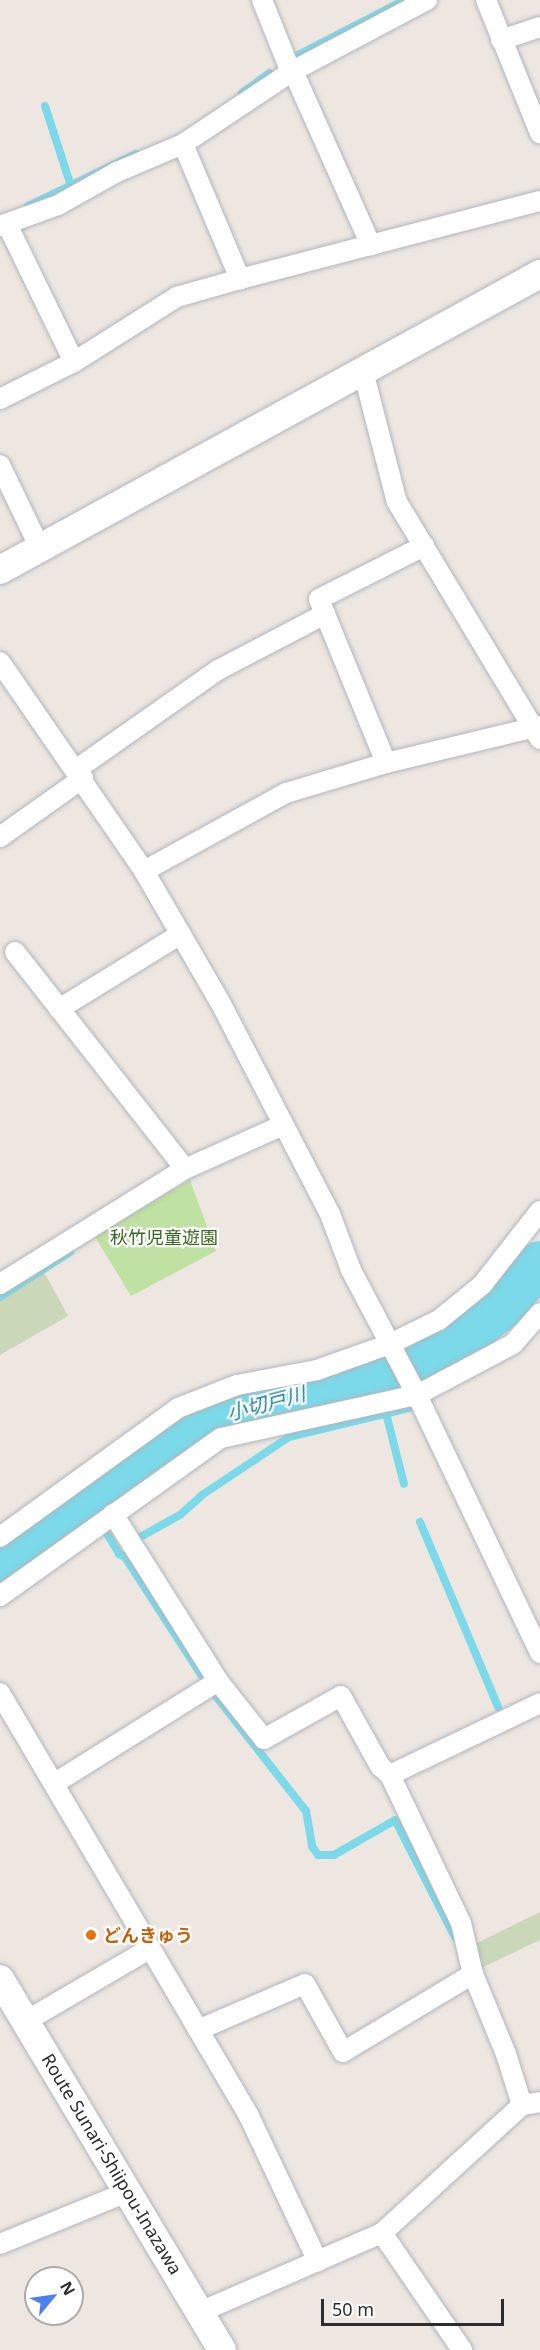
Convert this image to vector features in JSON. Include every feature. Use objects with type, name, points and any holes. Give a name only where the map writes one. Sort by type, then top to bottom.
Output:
[{"type":"street","points":[[262,0],[371,245]]},
{"type":"street","points":[[74,362],[3,223],[58,205],[117,172],[183,144],[292,71],[427,0]]},
{"type":"street","points":[[486,0],[540,133]]},
{"type":"street","points":[[501,40],[540,27]]},
{"type":"street","points":[[183,144],[240,279]]},
{"type":"street","points":[[0,399],[74,362],[177,297],[540,201]]},
{"type":"street","points":[[0,570],[540,274]]},
{"type":"street","points":[[144,871],[286,793],[387,763],[538,732],[397,502],[363,371]]},
{"type":"street","points":[[0,465],[40,548]]},
{"type":"street","points":[[387,763],[319,599],[424,546]]},
{"type":"street","points":[[0,837],[80,773],[218,670],[325,614]]},
{"type":"street","points":[[0,662],[80,773],[144,871],[181,934],[330,1214],[351,1270],[415,1391],[540,1653]]},
{"type":"street","points":[[59,1009],[181,934]]},
{"type":"street","points":[[15,952],[185,1169]]},
{"type":"street","points":[[0,1284],[185,1169],[283,1125]]},
{"type":"street","points":[[0,1537],[178,1408],[237,1385],[317,1370],[391,1346],[463,1304],[540,1211]]},
{"type":"street","points":[[0,1596],[221,1438],[415,1391],[513,1344],[540,1313]]},
{"type":"street","points":[[113,1514],[218,1681],[264,1739],[341,1696],[380,1766],[390,1775],[461,1923],[473,1974],[506,2054],[531,2104],[382,2233],[200,2312]]},
{"type":"street","points":[[55,1782],[218,1681]]},
{"type":"street","points":[[0,1693],[55,1782],[149,1949],[249,2116],[318,2262]]},
{"type":"street","points":[[390,1775],[540,1703]]},
{"type":"street","points":[[26,2021],[149,1949]]},
{"type":"street","points":[[198,2030],[305,1984],[343,2052],[473,1974]]},
{"type":"street","name":"Route Sunari-Shiipou-Inazawa","points":[[0,1978],[130,2192],[222,2350]]},
{"type":"street","points":[[0,2244],[130,2192]]},
{"type":"street","points":[[382,2233],[462,2350]]},
{"type":"green space","name":"秋竹児童遊園","points":[[190,1180],[216,1251],[131,1296],[94,1235]]},
{"type":"green space","points":[[44,1272],[68,1316],[0,1355],[0,1300]]},
{"type":"green space","points":[[540,1912],[540,1940],[477,1970],[473,1945]]},
{"type":"waterway","points":[[296,56],[405,0]]},
{"type":"waterway","points":[[242,93],[270,73]]},
{"type":"waterway","points":[[45,106],[71,186]]},
{"type":"waterway","points":[[28,206],[136,154]]},
{"type":"waterway","points":[[0,1297],[70,1252]]},
{"type":"waterway","name":"小切戸川","points":[[0,1567],[189,1429],[237,1408],[384,1375],[464,1338],[504,1306],[540,1263]]},
{"type":"waterway","points":[[133,1541],[180,1515],[202,1495],[289,1437],[409,1408]]},
{"type":"waterway","points":[[386,1413],[404,1484]]},
{"type":"waterway","points":[[90,1500],[100,1515]]},
{"type":"waterway","points":[[420,1522],[498,1707]]},
{"type":"waterway","points":[[106,1524],[106,1532],[119,1554],[125,1557],[202,1676]]},
{"type":"waterway","points":[[215,1695],[306,1811],[312,1846],[318,1855],[334,1855],[395,1820],[455,1937]]},
{"type":"place","name":"どんきゅう","points":[[91,1935]]}]
